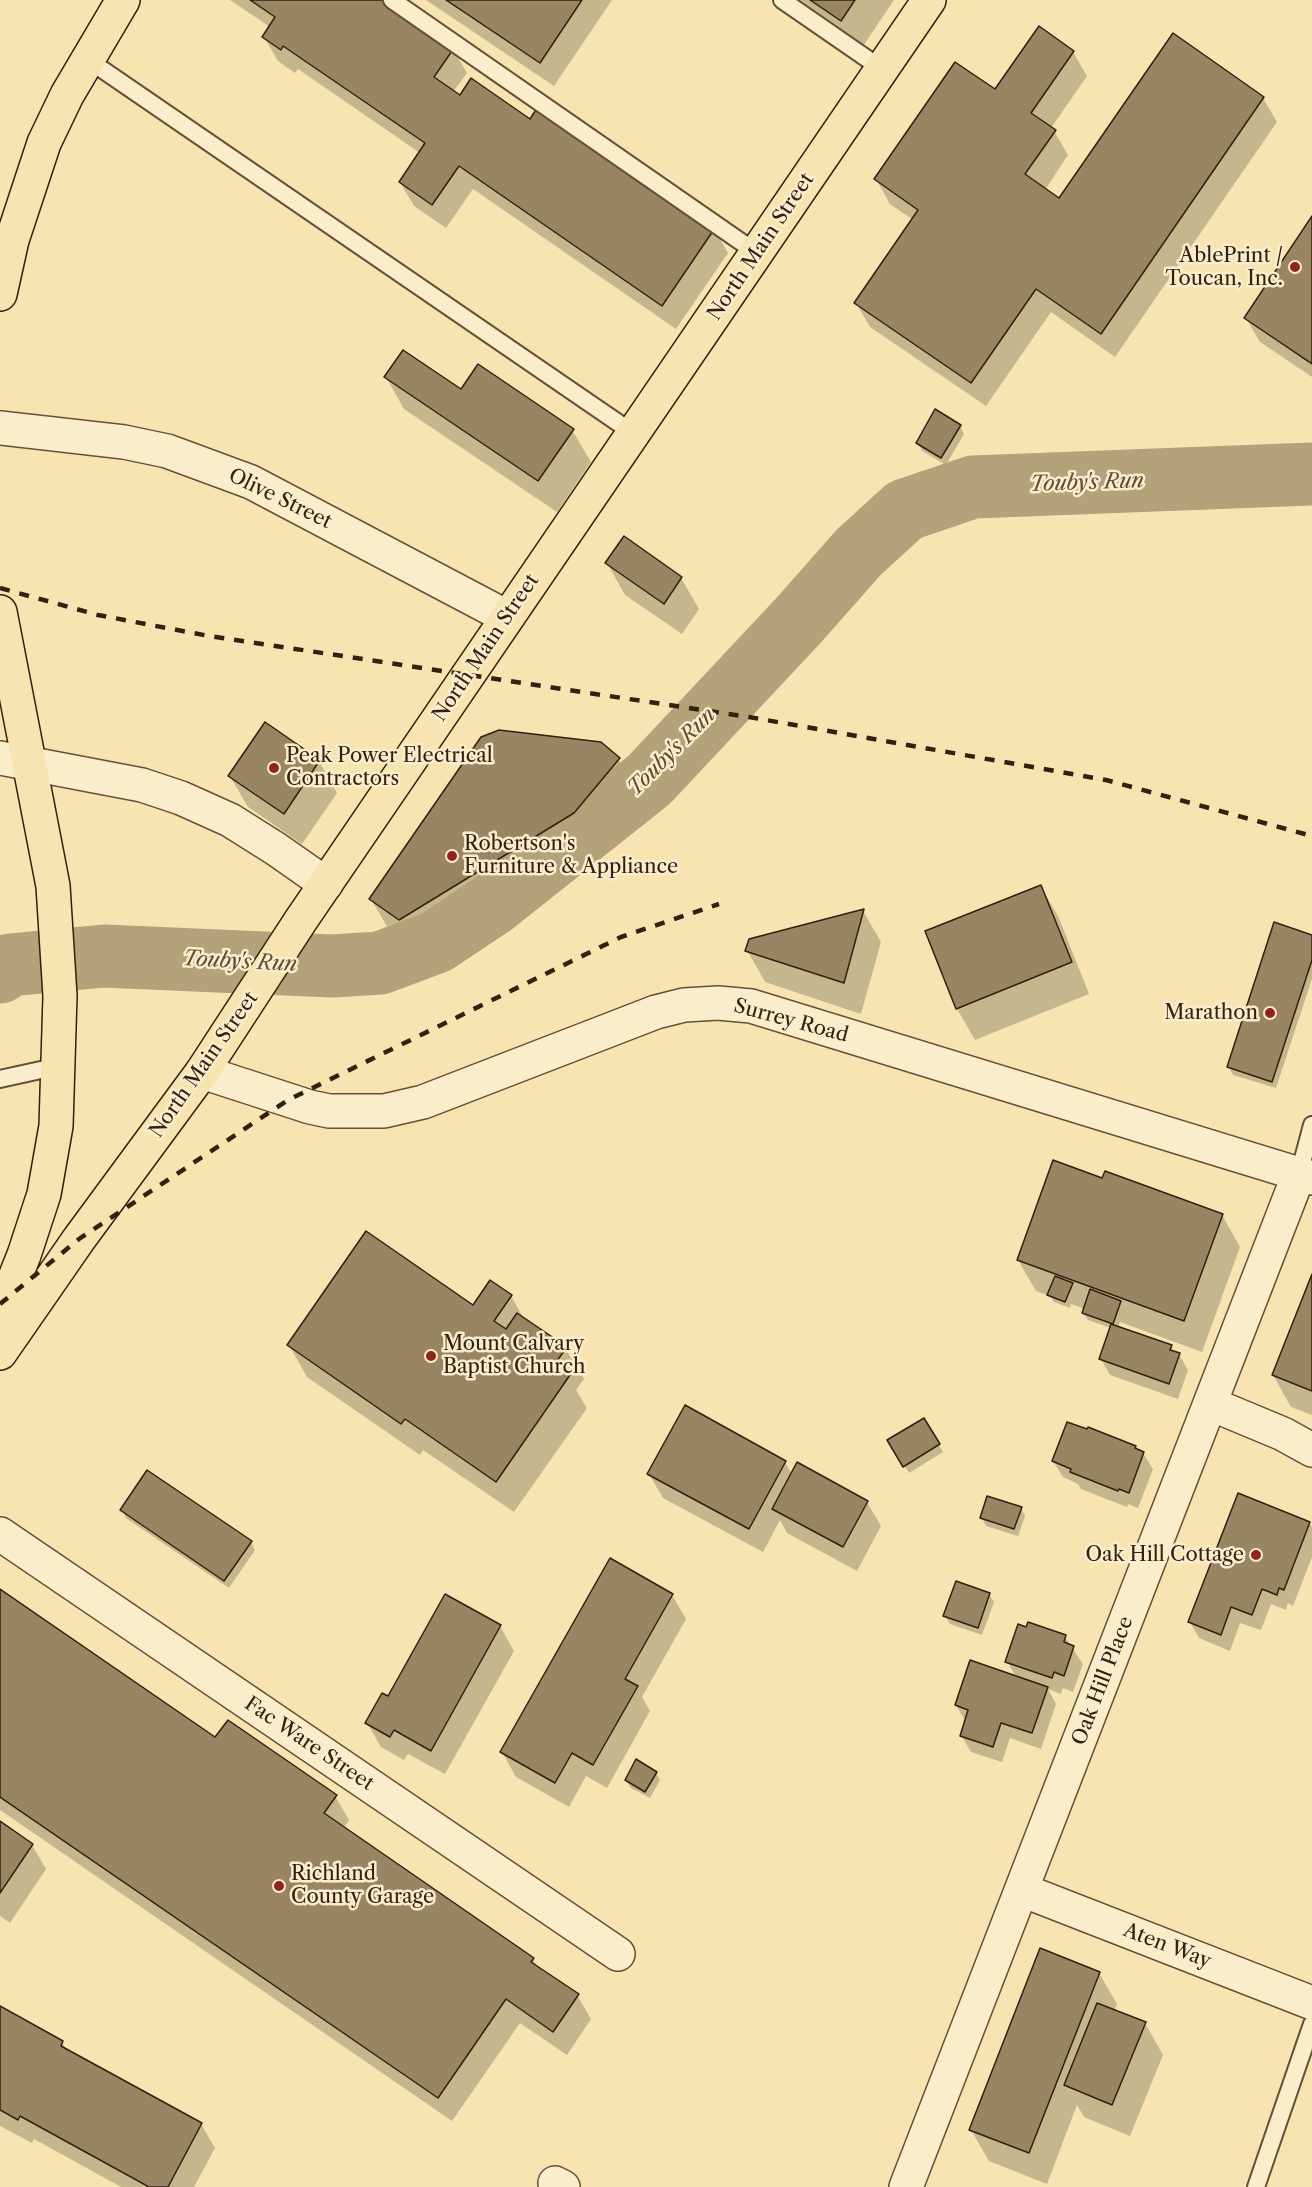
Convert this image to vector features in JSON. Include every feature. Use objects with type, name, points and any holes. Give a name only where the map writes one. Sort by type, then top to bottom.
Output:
[{"type":"highway","points":[[0,294],[12,240],[40,154],[67,95],[123,0]]},
{"type":"highway","name":"North Main Street","points":[[0,1353],[79,1239],[202,1072],[301,921],[507,617],[929,0]]},
{"type":"highway","points":[[0,612],[15,760],[53,886],[60,996],[56,1126],[44,1194],[24,1255],[0,1315]]},
{"type":"street","name":"Olive Street","points":[[0,428],[124,442],[167,451],[251,482],[507,617]]},
{"type":"street","points":[[15,760],[142,785],[181,798],[230,820],[326,884]]},
{"type":"street","name":"Surrey Road","points":[[202,1072],[310,1107],[354,1112],[384,1111],[423,1102],[656,1012],[684,1005],[718,1003],[751,1006],[1305,1176]]},
{"type":"street","name":"Oak Hill Place","points":[[906,2187],[1210,1404],[1305,1176]]},
{"type":"street","points":[[1210,1404],[1283,1434],[1312,1450]]},
{"type":"street","name":"Fac Ware Street","points":[[0,1534],[618,1954]]},
{"type":"street","name":"Aten Way","points":[[1022,1890],[1312,2003]]},
{"type":"lane","points":[[392,0],[757,253]]},
{"type":"lane","points":[[782,0],[882,69]]},
{"type":"lane","points":[[87,59],[633,433]]},
{"type":"lane","points":[[0,1079],[59,1066]]},
{"type":"lane","points":[[1305,1176],[1312,1125]]},
{"type":"lane","points":[[1256,2187],[1312,2024]]},
{"type":"building","points":[[250,0],[384,0],[454,48],[434,77],[460,95],[471,78],[530,119],[537,108],[715,228],[662,306],[459,166],[432,205],[399,182],[425,143],[283,46],[281,50],[262,37],[275,17]]},
{"type":"building","points":[[446,0],[582,0],[540,63]]},
{"type":"building","points":[[810,0],[855,0],[841,21]]},
{"type":"building","points":[[1039,26],[1074,51],[1031,113],[1056,130],[1025,174],[1059,198],[1173,33],[1264,97],[1101,334],[1036,289],[971,383],[854,303],[918,210],[874,179],[955,62],[995,89]]},
{"type":"building","name":"AblePrint / Toucan, Inc.","points":[[1312,216],[1312,364],[1244,318]]},
{"type":"building","points":[[403,350],[461,389],[478,364],[574,429],[538,481],[384,377]]},
{"type":"building","points":[[935,409],[961,425],[941,458],[916,443]]},
{"type":"building","points":[[624,536],[682,577],[664,604],[605,563]]},
{"type":"building","name":"Peak Power Electrical Contractors","points":[[265,722],[320,760],[284,814],[228,776]]},
{"type":"building","name":"Robertson's Furniture & Appliance","points":[[499,730],[601,742],[620,758],[574,813],[399,920],[369,899],[481,737]]},
{"type":"building","points":[[1041,885],[1072,962],[956,1009],[925,931]]},
{"type":"building","points":[[864,909],[844,983],[745,951],[749,939]]},
{"type":"building","name":"Marathon","points":[[1274,922],[1312,935],[1312,960],[1272,1082],[1227,1067]]},
{"type":"building","points":[[1053,1160],[1102,1178],[1105,1171],[1223,1214],[1184,1321],[1017,1260]]},
{"type":"building","name":"Mount Calvary Baptist Church","points":[[366,1231],[473,1305],[490,1280],[512,1295],[494,1321],[506,1329],[517,1313],[567,1347],[554,1365],[570,1375],[496,1482],[405,1419],[401,1424],[287,1345]]},
{"type":"building","points":[[1312,1274],[1312,1391],[1272,1375]]},
{"type":"building","points":[[1055,1276],[1073,1283],[1065,1302],[1047,1295]]},
{"type":"building","points":[[1090,1289],[1121,1301],[1113,1324],[1082,1313]]},
{"type":"building","points":[[1111,1324],[1172,1345],[1170,1350],[1180,1353],[1169,1384],[1099,1359]]},
{"type":"building","points":[[685,1405],[786,1461],[749,1529],[647,1474]]},
{"type":"building","points":[[924,1418],[940,1444],[903,1467],[887,1440]]},
{"type":"building","points":[[1067,1422],[1087,1429],[1088,1427],[1136,1446],[1135,1448],[1144,1452],[1129,1493],[1119,1489],[1118,1491],[1070,1472],[1071,1469],[1052,1461]]},
{"type":"building","points":[[797,1462],[868,1501],[843,1547],[772,1509]]},
{"type":"building","points":[[147,1470],[252,1541],[224,1581],[120,1510]]},
{"type":"building","name":"Oak Hill Cottage","points":[[1238,1493],[1310,1522],[1284,1590],[1279,1588],[1277,1595],[1262,1589],[1252,1615],[1231,1607],[1221,1635],[1188,1622]]},
{"type":"building","points":[[987,1496],[1022,1507],[1014,1529],[980,1518]]},
{"type":"building","points":[[610,1558],[673,1594],[625,1679],[638,1686],[593,1765],[572,1753],[555,1783],[500,1752]]},
{"type":"building","points":[[956,1581],[990,1593],[978,1628],[943,1616]]},
{"type":"building","name":"Richland County Garage","points":[[0,1589],[215,1737],[228,1720],[337,1795],[324,1813],[534,1958],[531,1962],[579,1994],[553,2032],[506,1999],[438,2098],[0,1797]]},
{"type":"building","points":[[445,1594],[501,1625],[431,1751],[394,1730],[390,1737],[365,1723],[382,1693],[388,1696]]},
{"type":"building","points":[[1028,1622],[1066,1635],[1064,1642],[1074,1646],[1064,1676],[1054,1672],[1052,1678],[1005,1662],[1018,1624],[1026,1627]]},
{"type":"building","points":[[970,1660],[1048,1687],[1032,1733],[1001,1723],[993,1747],[960,1736],[968,1710],[955,1705]]},
{"type":"building","points":[[636,1759],[657,1772],[645,1792],[625,1780]]},
{"type":"building","points":[[0,1821],[33,1844],[0,1893]]},
{"type":"building","points":[[1040,1948],[1100,1972],[1029,2153],[969,2130]]},
{"type":"building","points":[[1097,2003],[1146,2022],[1112,2105],[1064,2085]]},
{"type":"building","points":[[0,2006],[63,2041],[61,2046],[202,2123],[168,2187],[149,2187],[20,2116],[18,2120],[0,2110]]},
{"type":"waterway","name":"Touby's Run","points":[[0,972],[10,965],[104,956],[332,966],[380,963],[436,942],[493,904],[649,780],[798,621],[859,552],[905,510],[973,487],[1312,474]]},
{"type":"railway","points":[[0,588],[98,615],[209,636],[749,717],[1106,780],[1312,836]]},
{"type":"railway","points":[[0,1304],[79,1239],[288,1100],[621,937],[719,904]]},
{"type":"place","name":"AblePrint / Toucan, Inc.","points":[[1295,267]]},
{"type":"place","name":"Peak Power Electrical Contractors","points":[[274,768]]},
{"type":"place","name":"Robertson's Furniture & Appliance","points":[[452,856]]},
{"type":"place","name":"Marathon","points":[[1270,1013]]},
{"type":"place","name":"Mount Calvary Baptist Church","points":[[431,1356]]},
{"type":"place","name":"Oak Hill Cottage","points":[[1256,1555]]},
{"type":"place","name":"Richland County Garage","points":[[279,1886]]}]
